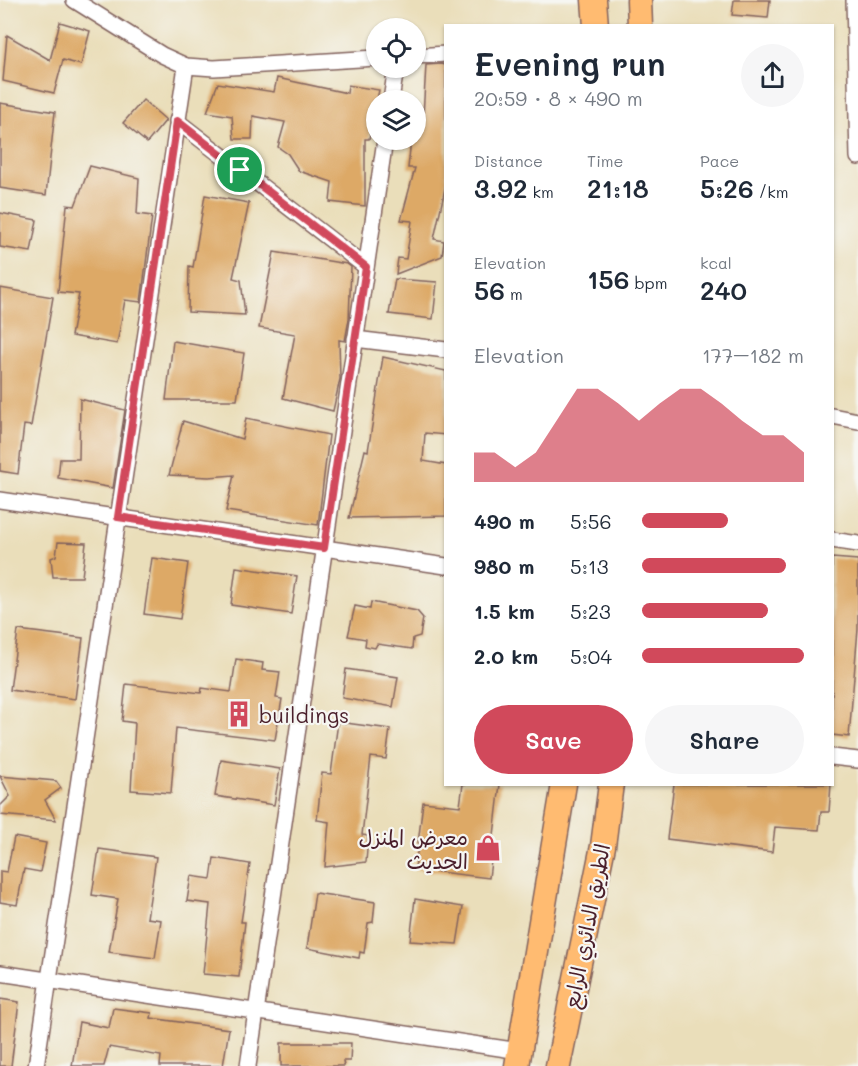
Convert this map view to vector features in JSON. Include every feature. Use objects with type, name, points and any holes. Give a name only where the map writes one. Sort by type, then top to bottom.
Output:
[{"type":"main road","points":[[594,0],[596,24]]},
{"type":"main road","points":[[639,0],[640,24]]},
{"type":"main road","name":"الطريق الدائري الرابع","points":[[518,1059],[564,786]]},
{"type":"main road","name":"الطريق الدائري الرابع","points":[[558,1066],[603,846],[611,786]]},
{"type":"street","points":[[74,0],[167,58],[186,66],[214,68],[366,59]]},
{"type":"street","points":[[854,0],[858,157]]},
{"type":"street","points":[[426,55],[444,54]]},
{"type":"street","points":[[36,1066],[186,66]]},
{"type":"street","points":[[177,121],[366,267]]},
{"type":"street","points":[[248,1066],[384,150]]},
{"type":"street","points":[[355,339],[444,350]]},
{"type":"street","points":[[834,416],[858,421]]},
{"type":"street","points":[[0,500],[444,566]]},
{"type":"street","points":[[834,540],[858,544]]},
{"type":"street","points":[[834,757],[858,760]]},
{"type":"street","points":[[0,973],[256,1011],[518,1059]]},
{"type":"building","points":[[734,0],[770,0],[768,18],[732,15]]},
{"type":"building","points":[[60,22],[90,31],[81,65],[63,60],[54,93],[3,81],[7,35],[50,60]]},
{"type":"building","points":[[426,65],[444,65],[444,193],[434,239],[444,241],[442,256],[396,274],[398,258],[406,259],[412,221],[401,220],[415,168],[408,168],[410,150],[426,150]]},
{"type":"building","points":[[277,78],[347,93],[348,85],[379,90],[366,90],[365,206],[330,202],[332,182],[299,171],[288,154],[278,147],[285,122],[253,116],[252,139],[234,139],[232,116],[207,112],[218,83],[274,92]]},
{"type":"building","points":[[143,100],[166,120],[147,143],[123,123]]},
{"type":"building","points":[[0,103],[55,112],[46,195],[0,188]]},
{"type":"building","points":[[90,166],[139,178],[137,214],[152,216],[141,302],[125,300],[117,344],[71,336],[79,294],[58,292],[67,205],[75,206]]},
{"type":"building","points":[[205,195],[249,203],[233,278],[241,280],[245,315],[188,312],[189,266],[193,267]]},
{"type":"building","points":[[0,213],[37,220],[31,252],[0,247]]},
{"type":"building","points":[[274,252],[347,264],[351,267],[349,319],[345,341],[339,340],[340,379],[333,411],[283,398],[295,334],[259,328]]},
{"type":"building","points":[[395,279],[437,282],[433,319],[389,314]]},
{"type":"building","points":[[0,288],[53,297],[31,426],[24,425],[18,474],[0,471]]},
{"type":"building","points":[[173,341],[244,353],[237,400],[166,400]]},
{"type":"building","points":[[383,357],[444,371],[444,435],[425,433],[423,461],[444,465],[444,516],[349,518],[365,450],[368,451]]},
{"type":"building","points":[[80,399],[125,410],[113,488],[58,478],[60,459],[79,459]]},
{"type":"building","points":[[246,418],[329,435],[318,525],[226,511],[234,475],[209,477],[169,475],[183,421],[242,439]]},
{"type":"building","points":[[58,542],[86,543],[82,577],[53,577],[51,558],[56,556]]},
{"type":"building","points":[[152,558],[188,563],[180,619],[144,614]]},
{"type":"building","points":[[834,558],[858,560],[858,629],[849,737],[834,735]]},
{"type":"building","points":[[236,567],[297,576],[291,614],[231,605]]},
{"type":"building","points":[[371,602],[417,611],[423,618],[420,636],[413,638],[412,649],[377,644],[375,648],[365,646],[366,639],[348,636],[355,606],[370,609]]},
{"type":"building","points":[[18,630],[83,638],[75,699],[10,690]]},
{"type":"building","points":[[236,659],[263,663],[262,670],[280,672],[276,698],[282,699],[275,740],[176,728],[171,793],[131,790],[135,723],[122,721],[126,684],[201,693],[202,688],[231,692]]},
{"type":"building","points":[[346,669],[398,677],[393,707],[342,698]]},
{"type":"building","points":[[338,722],[390,729],[386,759],[371,757],[362,835],[368,836],[366,862],[325,867],[329,822],[317,820],[322,773],[331,774]]},
{"type":"building","points":[[221,760],[280,769],[274,805],[215,796]]},
{"type":"building","points":[[0,776],[56,781],[61,788],[45,800],[56,820],[0,815],[0,806],[10,796]]},
{"type":"building","points":[[463,786],[500,786],[489,878],[415,869],[423,802],[460,806]]},
{"type":"building","points":[[674,786],[831,786],[829,812],[821,812],[819,830],[775,827],[772,852],[667,839]]},
{"type":"building","points":[[14,837],[46,843],[40,872],[24,869],[17,905],[0,902],[0,871],[7,872]]},
{"type":"building","points":[[99,849],[156,857],[147,918],[161,920],[155,958],[109,952],[118,899],[92,895]]},
{"type":"building","points":[[214,858],[250,864],[241,922],[245,922],[239,977],[203,974],[210,904],[187,901],[191,876],[211,879]]},
{"type":"building","points":[[315,893],[375,902],[373,922],[368,923],[364,953],[360,952],[359,958],[307,948]]},
{"type":"building","points":[[415,899],[463,907],[457,944],[410,941]]},
{"type":"building","points":[[0,999],[19,1002],[11,1066],[0,1066]]},
{"type":"building","points":[[113,1008],[152,1013],[151,1018],[229,1029],[223,1066],[160,1066],[161,1056],[109,1047],[104,1066],[72,1066],[79,1022],[109,1028]]},
{"type":"building","points":[[281,1043],[351,1043],[350,1061],[343,1061],[344,1066],[281,1066]]},
{"type":"place","name":"buildings","points":[[239,714]]},
{"type":"place","name":"معرض المنزل الحديث","points":[[488,848]]},
{"type":"route","points":[[177,121],[240,170],[366,267],[324,548],[118,517],[177,121]]}]
